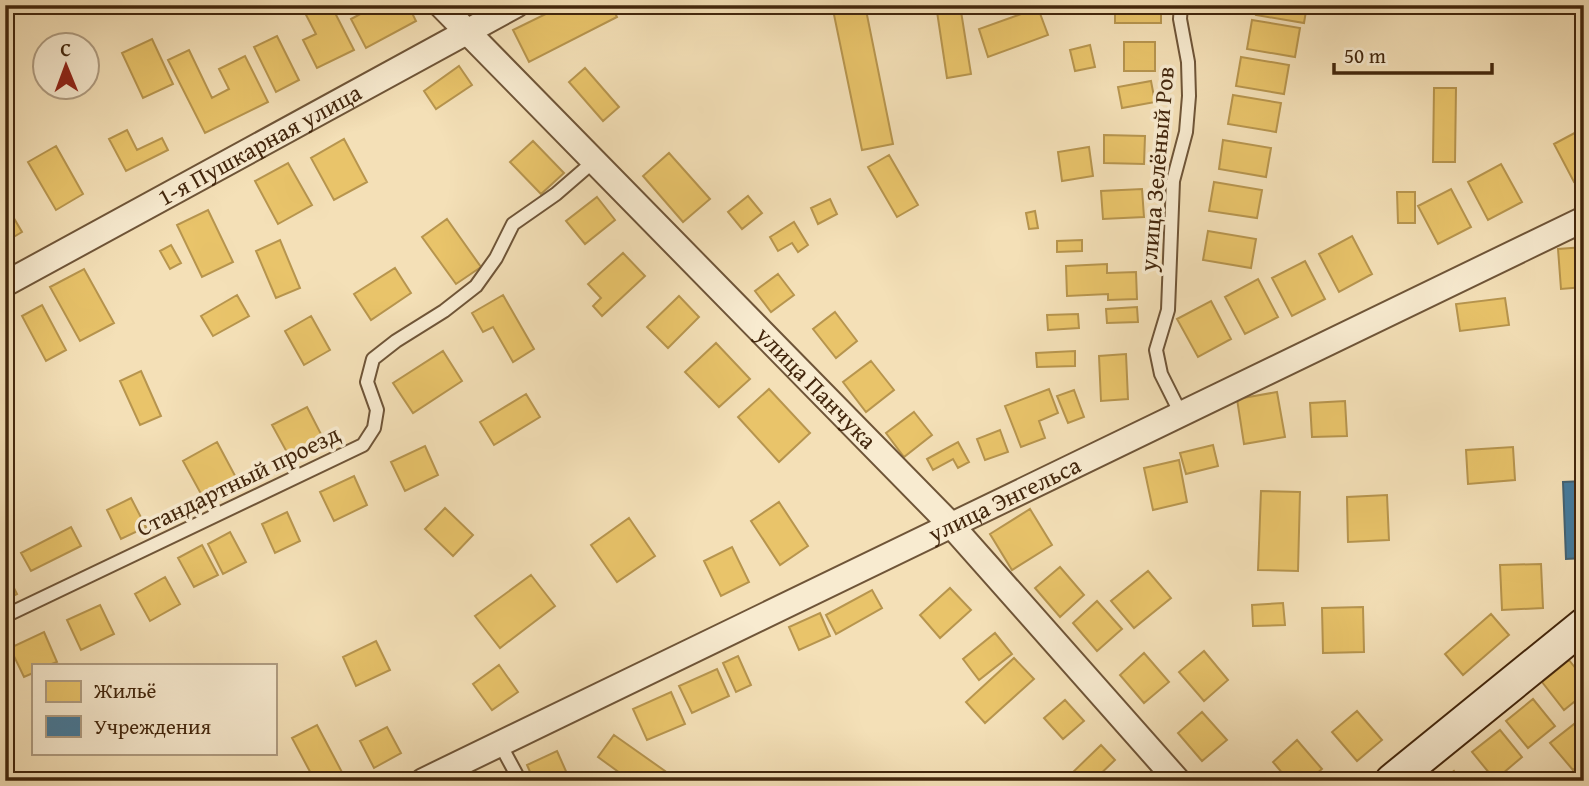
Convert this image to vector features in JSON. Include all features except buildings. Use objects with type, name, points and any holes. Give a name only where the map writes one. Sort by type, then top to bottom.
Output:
[{"type":"main road","points":[[1392,781],[1584,625]]},
{"type":"street","name":"улица Панчука","points":[[441,5],[952,526],[1178,781]]},
{"type":"street","name":"1-я Пушкарная улица","points":[[5,284],[516,5]]},
{"type":"street","name":"улица Энгельса","points":[[423,781],[1584,219]]},
{"type":"lane","name":"улица Зелёный Ров","points":[[1181,5],[1180,19],[1188,62],[1189,96],[1186,132],[1173,181],[1168,310],[1156,350],[1161,374],[1181,414]]},
{"type":"lane","name":"Стандартный проезд","points":[[5,616],[363,445],[374,428],[377,410],[367,382],[373,359],[476,286],[496,258],[513,224],[556,194],[593,162]]},
{"type":"lane","points":[[500,744],[520,781]]}]
